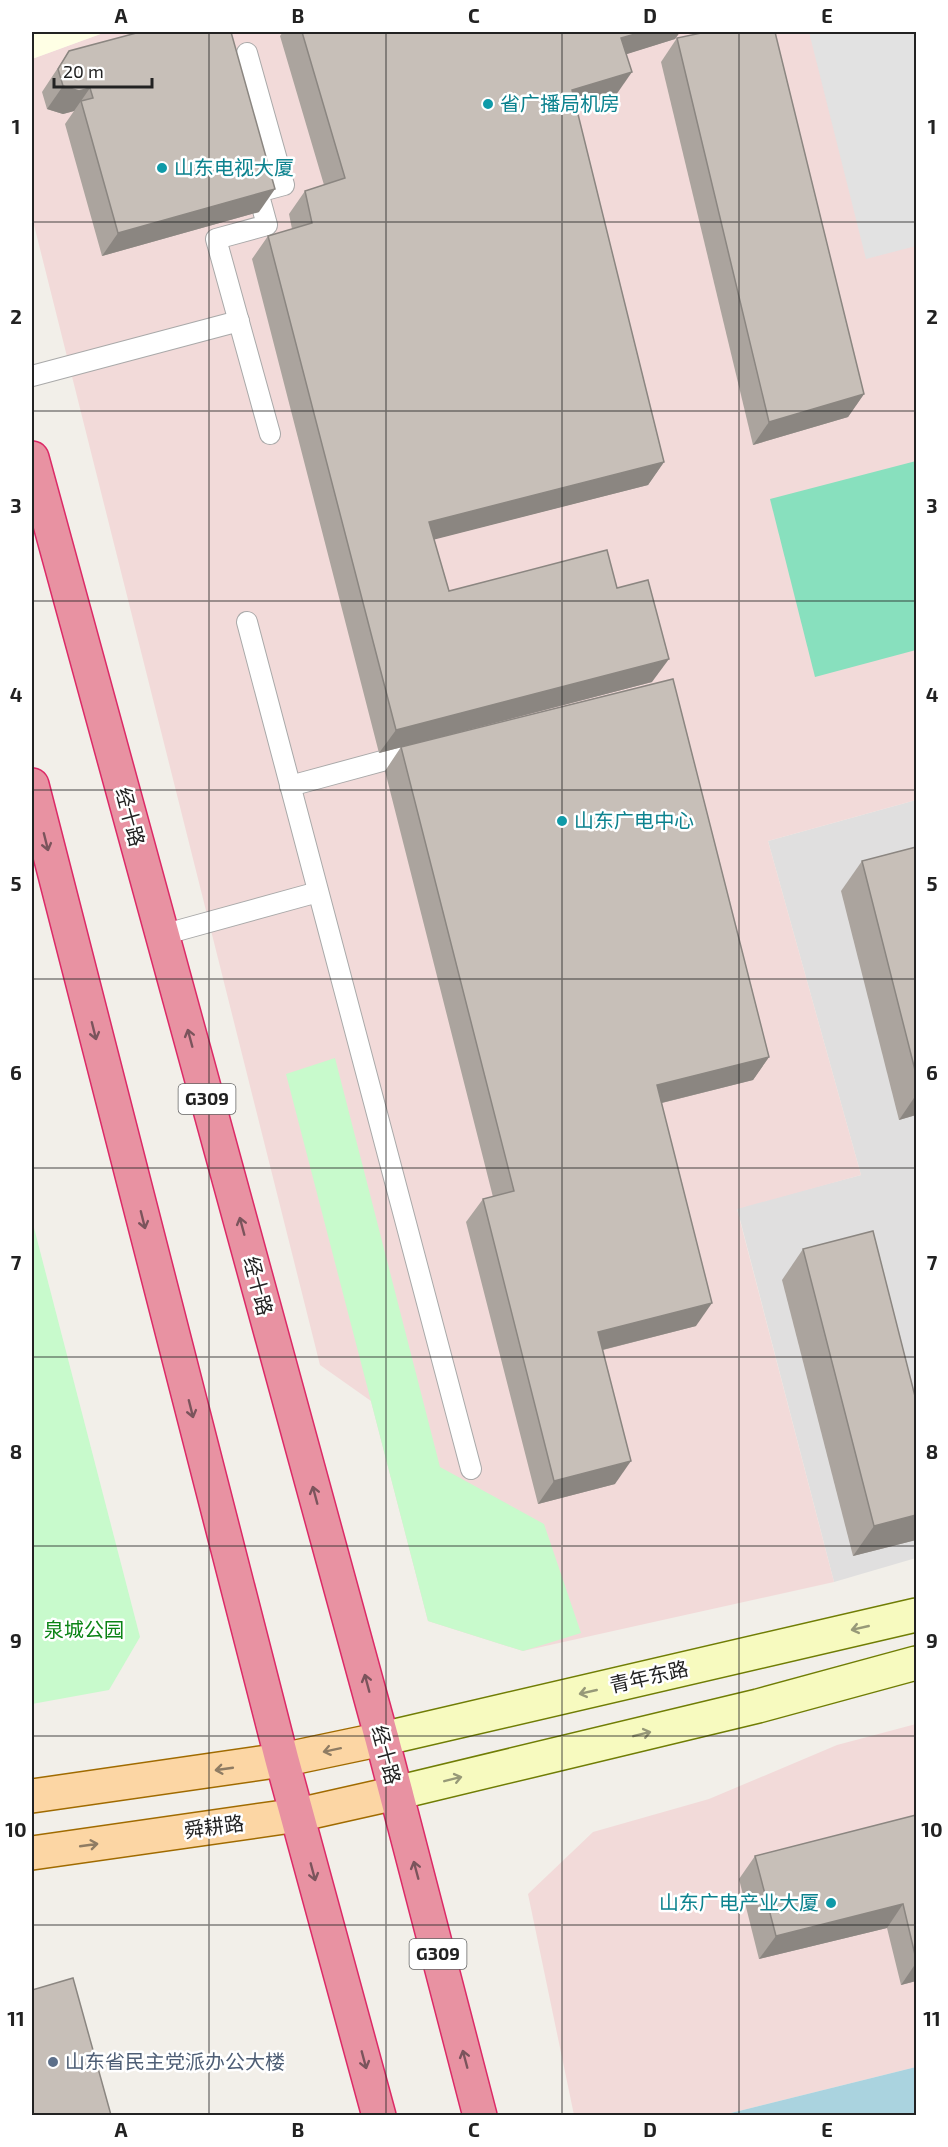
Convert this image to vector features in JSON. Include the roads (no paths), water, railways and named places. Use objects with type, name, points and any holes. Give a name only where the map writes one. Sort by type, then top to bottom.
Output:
[{"type":"highway","name":"经十路","points":[[32,458],[382,1739],[480,2115]]},
{"type":"highway","points":[[32,785],[282,1760],[380,2115]]},
{"type":"main road","name":"青年东路","points":[[382,1739],[916,1615]]},
{"type":"main road","points":[[396,1793],[758,1706],[916,1663]]},
{"type":"main road","points":[[32,1796],[282,1760],[382,1739]]},
{"type":"main road","name":"舜耕路","points":[[32,1853],[298,1815],[396,1793]]},
{"type":"lane","points":[[248,53],[284,185],[258,192],[267,225],[216,239],[270,434]]},
{"type":"lane","points":[[32,376],[239,321]]},
{"type":"lane","points":[[247,622],[471,1469]]},
{"type":"lane","points":[[290,786],[436,747]]},
{"type":"lane","points":[[162,935],[318,892]]},
{"type":"water","points":[[916,2067],[916,2115],[723,2115]]},
{"type":"place","name":"省广播局机房","points":[[488,104]]},
{"type":"place","name":"山东电视大厦","points":[[162,168]]},
{"type":"place","name":"山东广电中心","points":[[562,821]]},
{"type":"place","name":"山东广电产业大厦","points":[[831,1903]]},
{"type":"place","name":"山东省民主党派办公大楼","points":[[53,2062]]},
{"type":"park label","name":"泉城公园","points":[[84,1630]]}]
